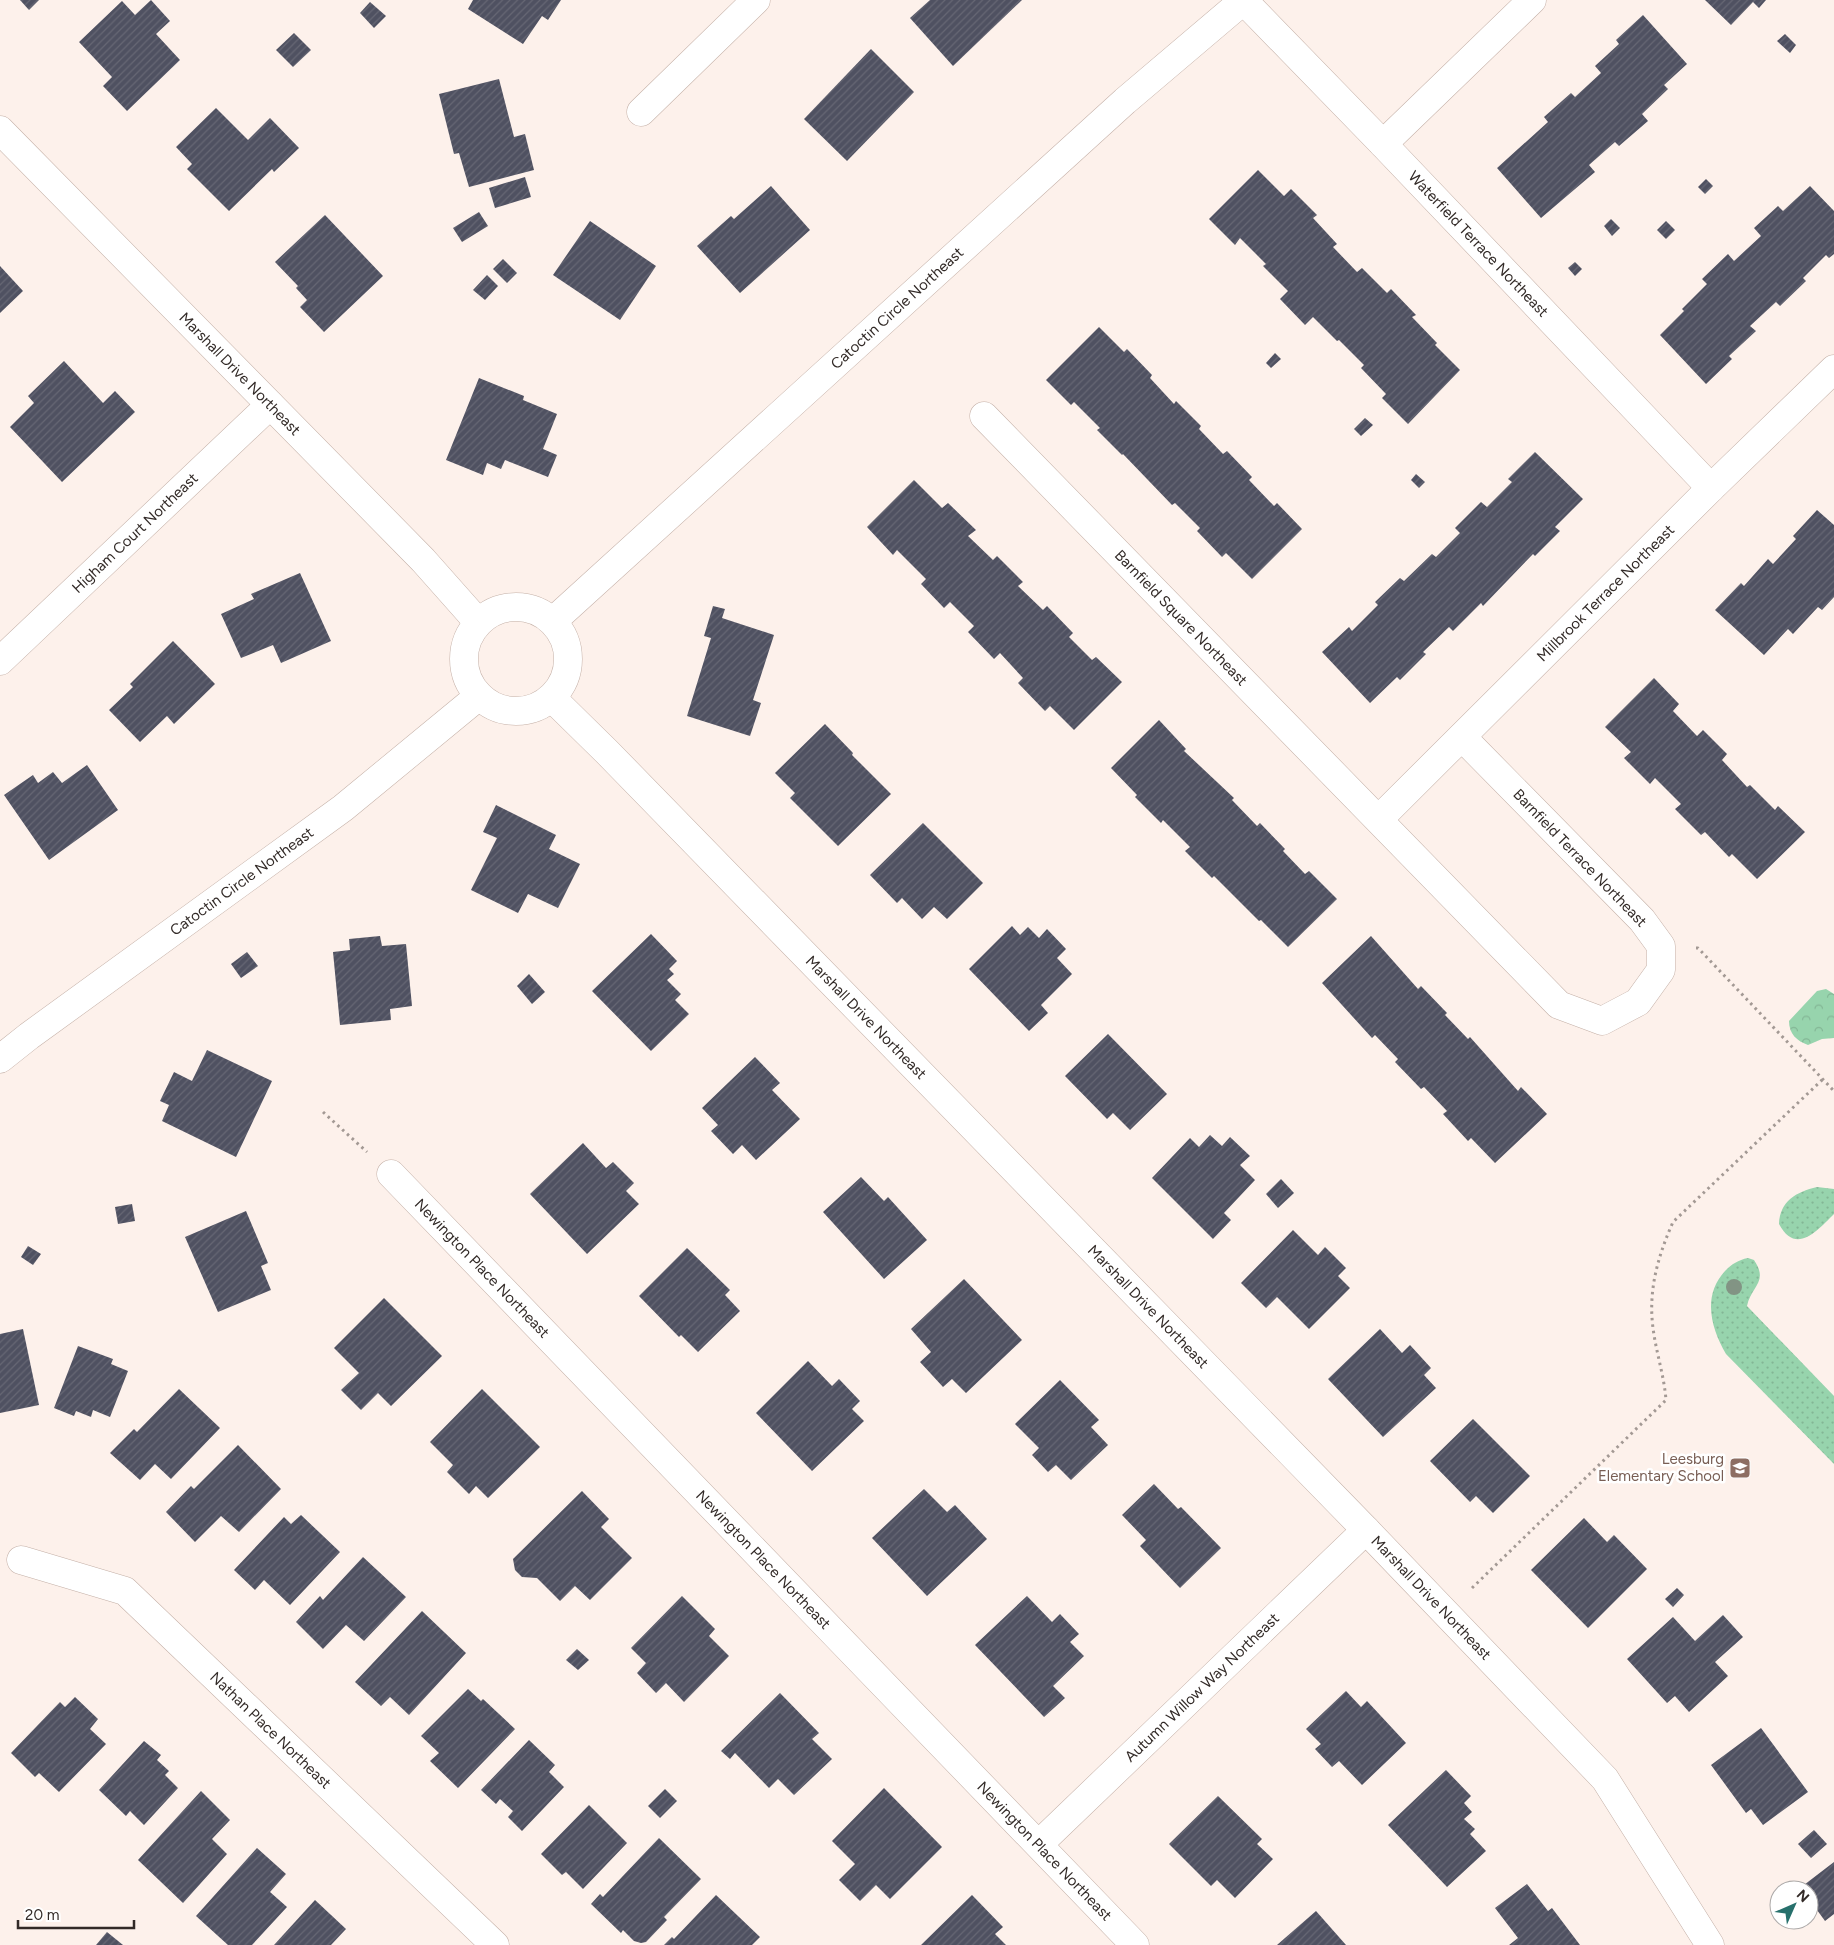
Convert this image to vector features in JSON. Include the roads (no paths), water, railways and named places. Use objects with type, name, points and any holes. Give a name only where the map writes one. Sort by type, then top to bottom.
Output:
[{"type":"street","points":[[641,112],[756,0]]},
{"type":"street","name":"Waterfield Terrace Northeast","points":[[1244,0],[1711,488]]},
{"type":"street","name":"Catoctin Circle Northeast","points":[[553,621],[1125,101],[1244,0]]},
{"type":"street","points":[[1383,144],[1532,0]]},
{"type":"street","name":"Marshall Drive Northeast","points":[[0,130],[423,560],[478,622]]},
{"type":"street","name":"Millbrook Terrace Northeast","points":[[1379,819],[1711,488],[1834,369]]},
{"type":"street","name":"Higham Court Northeast","points":[[0,661],[270,404]]},
{"type":"street","name":"Barnfield Square Northeast","points":[[984,416],[1379,819]]},
{"type":"street","points":[[516,606],[535,610],[553,621],[565,639],[569,660],[565,681],[552,698],[535,709],[515,712],[495,708],[479,696],[469,683],[464,667],[464,651],[469,635],[478,622],[495,611],[516,606]]},
{"type":"street","name":"Catoctin Circle Northeast","points":[[0,1059],[342,808],[479,696]]},
{"type":"street","name":"Marshall Drive Northeast","points":[[552,698],[1366,1530],[1605,1779],[1710,1945]]},
{"type":"street","name":"Barnfield Terrace Northeast","points":[[1379,819],[1559,1005],[1602,1021],[1638,1002],[1661,970],[1660,946],[1642,920],[1462,737]]},
{"type":"street","name":"Newington Place Northeast","points":[[391,1174],[1135,1945]]},
{"type":"street","name":"Autumn Willow Way Northeast","points":[[1039,1844],[1366,1530]]},
{"type":"street","name":"Nathan Place Northeast","points":[[21,1560],[125,1591],[495,1945]]},
{"type":"place","name":"Leesburg Elementary School","points":[[1740,1468]]}]
